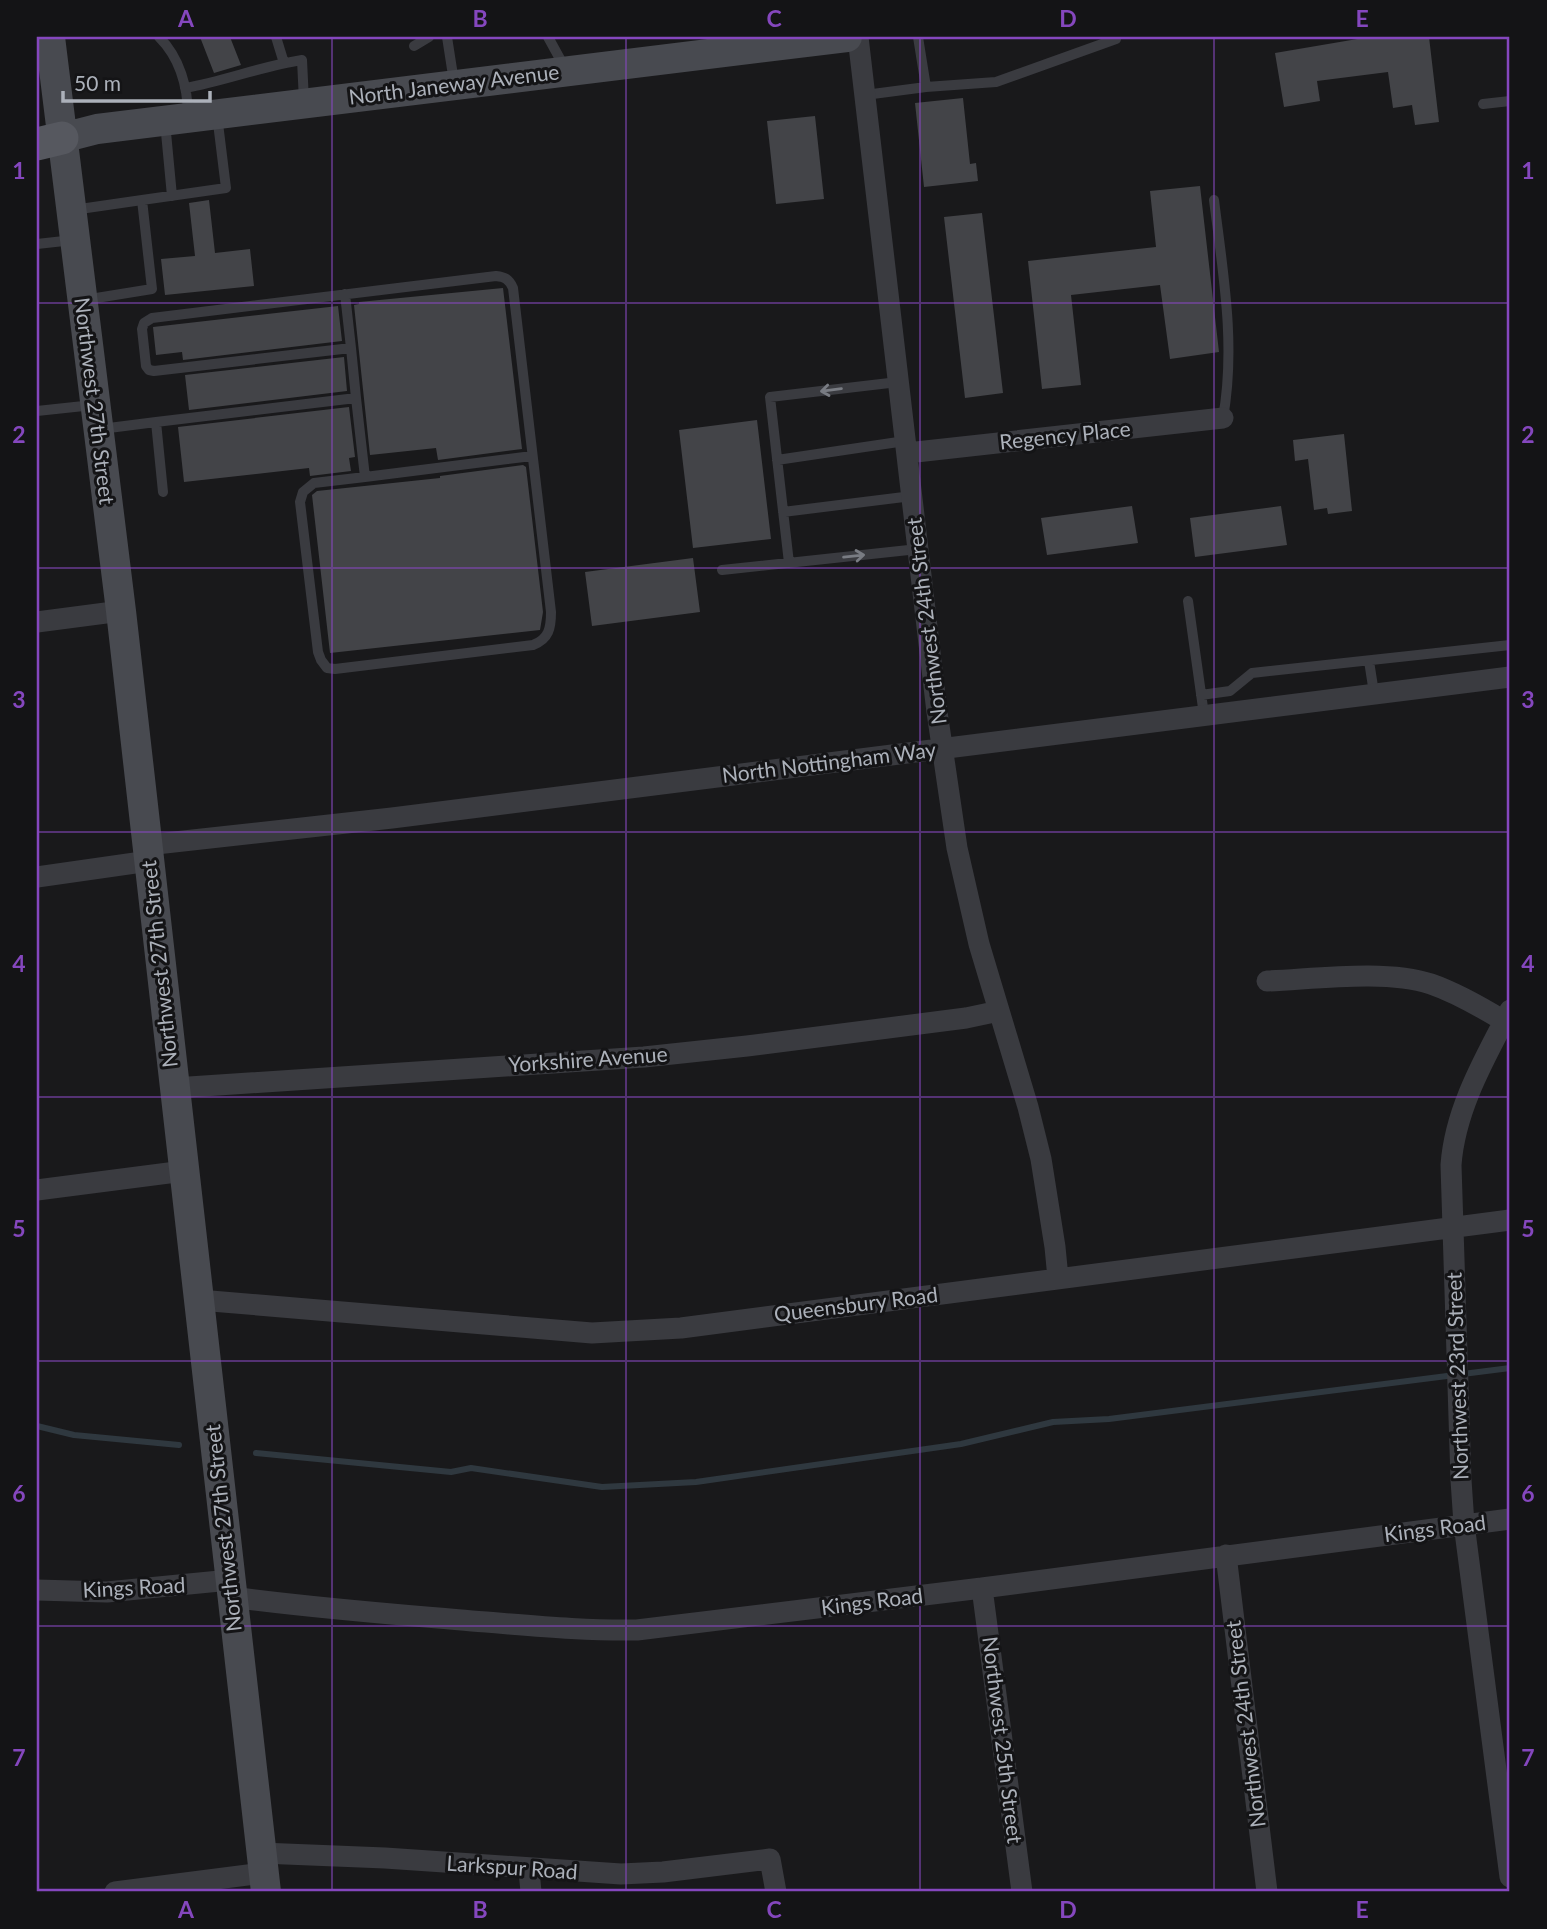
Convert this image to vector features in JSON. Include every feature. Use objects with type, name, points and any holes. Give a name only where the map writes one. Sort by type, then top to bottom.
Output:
[{"type":"main road","name":"Northwest 27th Street","points":[[50,37],[50,141],[70,210],[121,611],[263,1873]]},
{"type":"main road","name":"North Janeway Avenue","points":[[50,141],[97,129],[848,37]]},
{"type":"street","name":"Northwest 24th Street","points":[[858,37],[943,749],[965,891],[1041,1159],[1058,1279]]},
{"type":"street","name":"Regency Place","points":[[906,447],[1223,418]]},
{"type":"street","points":[[37,622],[121,611]]},
{"type":"street","name":"North Nottingham Way","points":[[37,877],[148,853],[392,818],[943,749],[1203,705],[1374,693],[1510,677]]},
{"type":"street","points":[[1267,981],[1372,977],[1408,979],[1450,991],[1507,1015]]},
{"type":"street","name":"Yorkshire Avenue","points":[[174,1088],[644,1057],[761,1045],[966,1018],[999,1011]]},
{"type":"street","name":"Northwest 23rd Street","points":[[1507,1015],[1465,1101],[1457,1124],[1451,1165],[1464,1524],[1510,1877]]},
{"type":"street","points":[[37,1190],[184,1171]]},
{"type":"street","name":"Queensbury Road","points":[[199,1300],[592,1333],[625,1333],[681,1328],[1510,1220]]},
{"type":"street","name":"Kings Road","points":[[37,1590],[107,1592],[231,1589],[360,1612],[607,1631],[678,1625],[982,1588],[1510,1519]]},
{"type":"street","name":"Northwest 24th Street","points":[[1226,1555],[1267,1892]]},
{"type":"street","name":"Northwest 25th Street","points":[[982,1588],[1021,1892]]},
{"type":"street","name":"Larkspur Road","points":[[115,1892],[385,1858],[529,1870],[621,1874],[663,1872],[770,1859],[776,1892]]},
{"type":"street","points":[[529,1870],[531,1892]]},
{"type":"lane","points":[[70,210],[226,188],[190,118],[181,72],[168,46],[159,37]]},
{"type":"lane","points":[[276,37],[285,63]]},
{"type":"lane","points":[[414,46],[429,37]]},
{"type":"lane","points":[[447,37],[454,85]]},
{"type":"lane","points":[[548,37],[566,71]]},
{"type":"lane","points":[[918,37],[926,87]]},
{"type":"lane","points":[[865,95],[996,82],[1116,37]]},
{"type":"lane","points":[[185,88],[302,60],[304,104]]},
{"type":"lane","points":[[1483,104],[1510,101]]},
{"type":"lane","points":[[172,196],[190,118]]},
{"type":"lane","points":[[81,300],[152,289],[142,200]]},
{"type":"lane","points":[[1214,200],[1230,330],[1229,385],[1223,418]]},
{"type":"lane","points":[[37,244],[73,240]]},
{"type":"lane","points":[[351,348],[154,372],[149,370],[144,359],[142,329],[144,323],[152,318],[496,276],[510,281],[513,288],[551,619],[551,626],[542,642],[533,645],[327,668],[318,652],[300,502],[303,492],[314,483],[532,456]]},
{"type":"lane","points":[[345,294],[365,477]]},
{"type":"lane","points":[[789,563],[770,397],[898,382]]},
{"type":"lane","points":[[37,411],[156,422],[356,398]]},
{"type":"lane","points":[[156,422],[163,492]]},
{"type":"lane","points":[[777,460],[906,447]]},
{"type":"lane","points":[[783,512],[912,496]]},
{"type":"lane","points":[[722,569],[918,549]]},
{"type":"lane","points":[[1188,601],[1203,705],[1230,691],[1252,673],[1510,645]]},
{"type":"lane","points":[[1369,661],[1374,693]]},
{"type":"building","points":[[200,37],[230,37],[241,65],[214,73]]},
{"type":"building","points":[[1369,37],[1429,37],[1439,122],[1415,125],[1412,105],[1393,108],[1388,72],[1317,81],[1320,101],[1284,107],[1275,53]]},
{"type":"building","points":[[963,98],[970,164],[976,163],[978,181],[924,187],[915,103]]},
{"type":"building","points":[[815,116],[824,199],[776,204],[767,121]]},
{"type":"building","points":[[1200,186],[1219,352],[1170,359],[1160,285],[1071,295],[1081,385],[1042,389],[1028,261],[1156,247],[1150,191]]},
{"type":"building","points":[[209,200],[215,253],[250,249],[254,286],[165,295],[161,259],[195,256],[189,203]]},
{"type":"building","points":[[982,213],[1003,393],[965,398],[944,217]]},
{"type":"building","points":[[503,288],[522,449],[438,460],[436,448],[370,455],[354,305],[359,302]]},
{"type":"building","points":[[338,306],[342,341],[183,360],[182,352],[156,355],[153,327]]},
{"type":"building","points":[[344,357],[347,391],[189,410],[185,375]]},
{"type":"building","points":[[349,407],[355,457],[349,458],[351,471],[310,476],[309,468],[184,482],[178,427]]},
{"type":"building","points":[[757,420],[771,539],[693,548],[679,430]]},
{"type":"building","points":[[1344,434],[1352,511],[1328,514],[1327,508],[1314,510],[1308,459],[1295,461],[1293,440]]},
{"type":"building","points":[[523,465],[526,467],[543,612],[540,630],[330,653],[312,495],[317,491],[440,478]]},
{"type":"building","points":[[1132,506],[1138,543],[1047,555],[1041,518]]},
{"type":"building","points":[[1281,506],[1287,545],[1195,557],[1190,518]]},
{"type":"building","points":[[693,558],[700,612],[592,626],[585,572]]},
{"type":"waterway","points":[[256,1453],[451,1472],[471,1468],[602,1487],[696,1482],[961,1444],[1053,1422],[1109,1419],[1510,1368]]},
{"type":"waterway","points":[[37,1426],[74,1435],[179,1445]]}]
